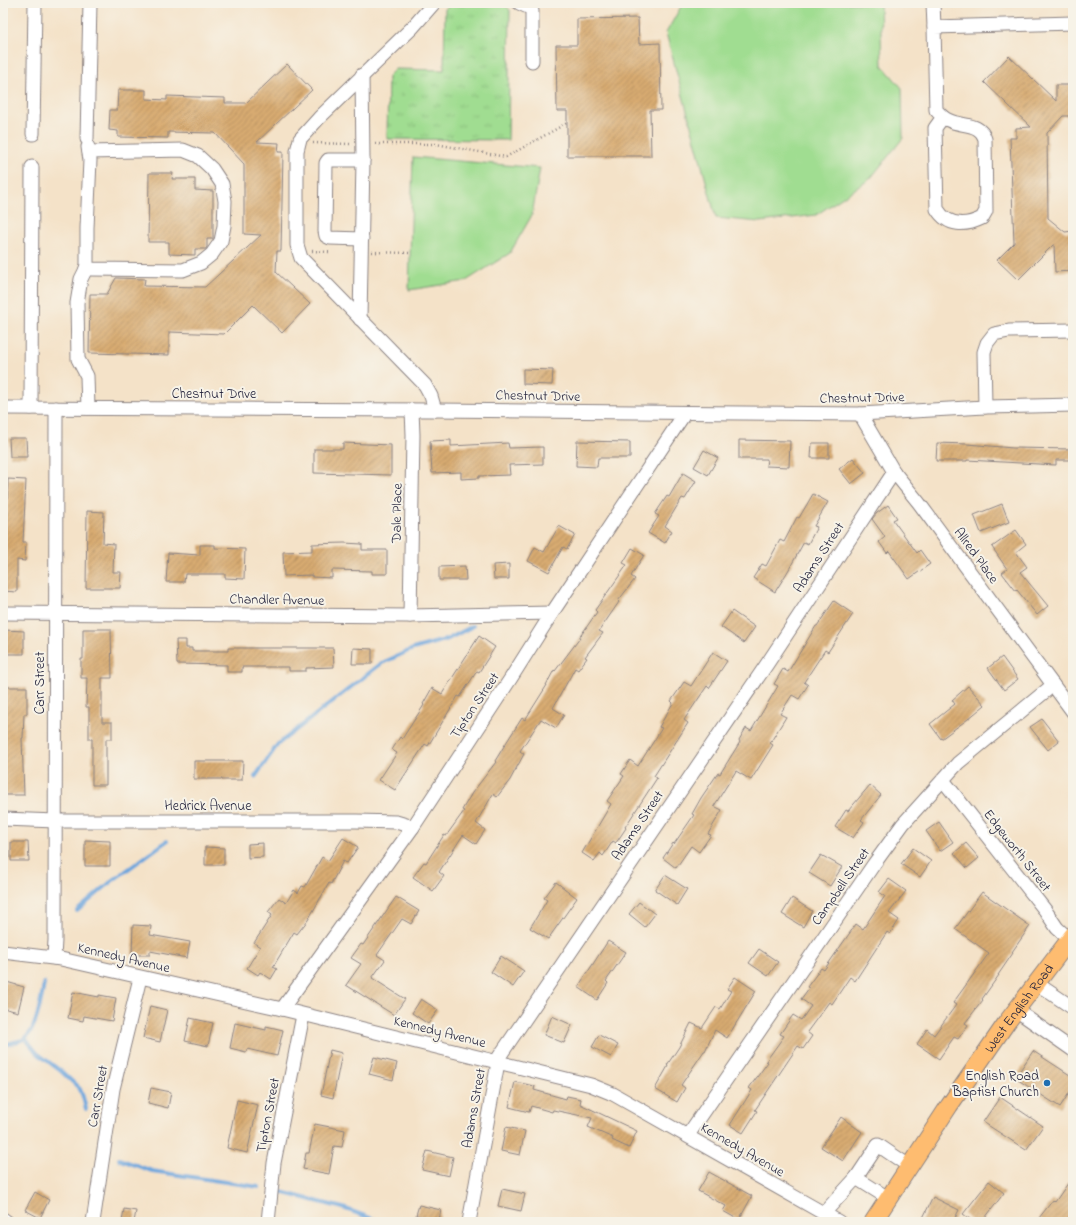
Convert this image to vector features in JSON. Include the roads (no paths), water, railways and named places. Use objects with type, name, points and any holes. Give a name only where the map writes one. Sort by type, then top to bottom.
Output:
[{"type":"main road","name":"West English Road","points":[[873,1222],[949,1106],[1016,1010],[1071,937]]},
{"type":"street","points":[[33,134],[35,3]]},
{"type":"street","points":[[88,408],[87,376],[84,368],[79,363],[77,302],[81,279],[86,268],[90,160],[88,146],[90,3]]},
{"type":"street","points":[[434,3],[413,27],[362,75],[300,139],[297,151],[297,245],[298,251],[306,264],[425,385],[431,396],[435,410]]},
{"type":"street","points":[[519,3],[530,8],[532,11],[532,61]]},
{"type":"street","points":[[933,3],[936,110],[942,117],[950,121],[978,128],[983,132],[985,139],[986,211],[982,218],[965,224],[951,223],[940,215],[937,209],[935,128],[942,117]]},
{"type":"street","points":[[934,27],[1073,23]]},
{"type":"street","points":[[360,319],[363,160],[362,75]]},
{"type":"street","points":[[86,268],[183,270],[201,263],[212,254],[221,241],[224,226],[225,201],[222,184],[212,169],[198,156],[183,150],[88,146]]},
{"type":"street","points":[[362,239],[330,238],[326,236],[325,210],[326,163],[328,160],[363,160]]},
{"type":"street","points":[[31,408],[32,167]]},
{"type":"street","points":[[985,407],[984,352],[987,343],[994,334],[1009,331],[1073,330]]},
{"type":"street","name":"Chestnut Drive","points":[[3,408],[860,414],[985,407],[1073,405]]},
{"type":"street","name":"Carr Street","points":[[54,958],[56,821],[56,408]]},
{"type":"street","name":"Dale Place","points":[[410,616],[413,435],[412,410]]},
{"type":"street","name":"Tipton Street","points":[[282,1010],[413,827],[552,613],[685,413]]},
{"type":"street","name":"Allred Place","points":[[860,414],[894,472],[919,503],[1073,712]]},
{"type":"street","name":"Adams Street","points":[[469,1222],[499,1057],[767,664],[894,472]]},
{"type":"street","name":"Chandler Avenue","points":[[3,613],[410,616],[552,613]]},
{"type":"street","name":"Campbell Street","points":[[688,1135],[903,824],[958,763],[1053,684]]},
{"type":"street","name":"Edgeworth Street","points":[[943,780],[1045,910],[1057,928],[1071,937]]},
{"type":"street","name":"Hedrick Avenue","points":[[3,819],[56,821],[356,821],[396,822],[413,827]]},
{"type":"street","name":"Kennedy Avenue","points":[[3,952],[54,958],[303,1014],[591,1085],[613,1094],[688,1135],[839,1222]]},
{"type":"street","name":"Carr Street","points":[[93,1222],[113,1088],[140,978]]},
{"type":"street","points":[[1036,983],[1073,1008]]},
{"type":"street","points":[[1016,1010],[1073,1050]]},
{"type":"street","name":"Tipton Street","points":[[268,1222],[274,1163],[303,1014]]},
{"type":"street","points":[[824,1213],[856,1178],[878,1145],[909,1166]]},
{"type":"street","points":[[856,1178],[888,1198]]},
{"type":"street","points":[[3,1219],[7,1222]]},
{"type":"waterway","points":[[255,777],[278,744],[382,663],[413,649],[448,639],[473,626]]},
{"type":"waterway","points":[[77,911],[112,881],[167,841]]},
{"type":"waterway","points":[[3,1045],[24,1039],[32,1029],[38,1013],[44,983]]},
{"type":"waterway","points":[[25,1038],[37,1053],[62,1072],[80,1089],[86,1109]]},
{"type":"waterway","points":[[119,1159],[152,1171],[259,1187]]},
{"type":"waterway","points":[[277,1191],[343,1208],[381,1222]]},
{"type":"place","name":"English Road Baptist Church","points":[[1047,1083]]}]
